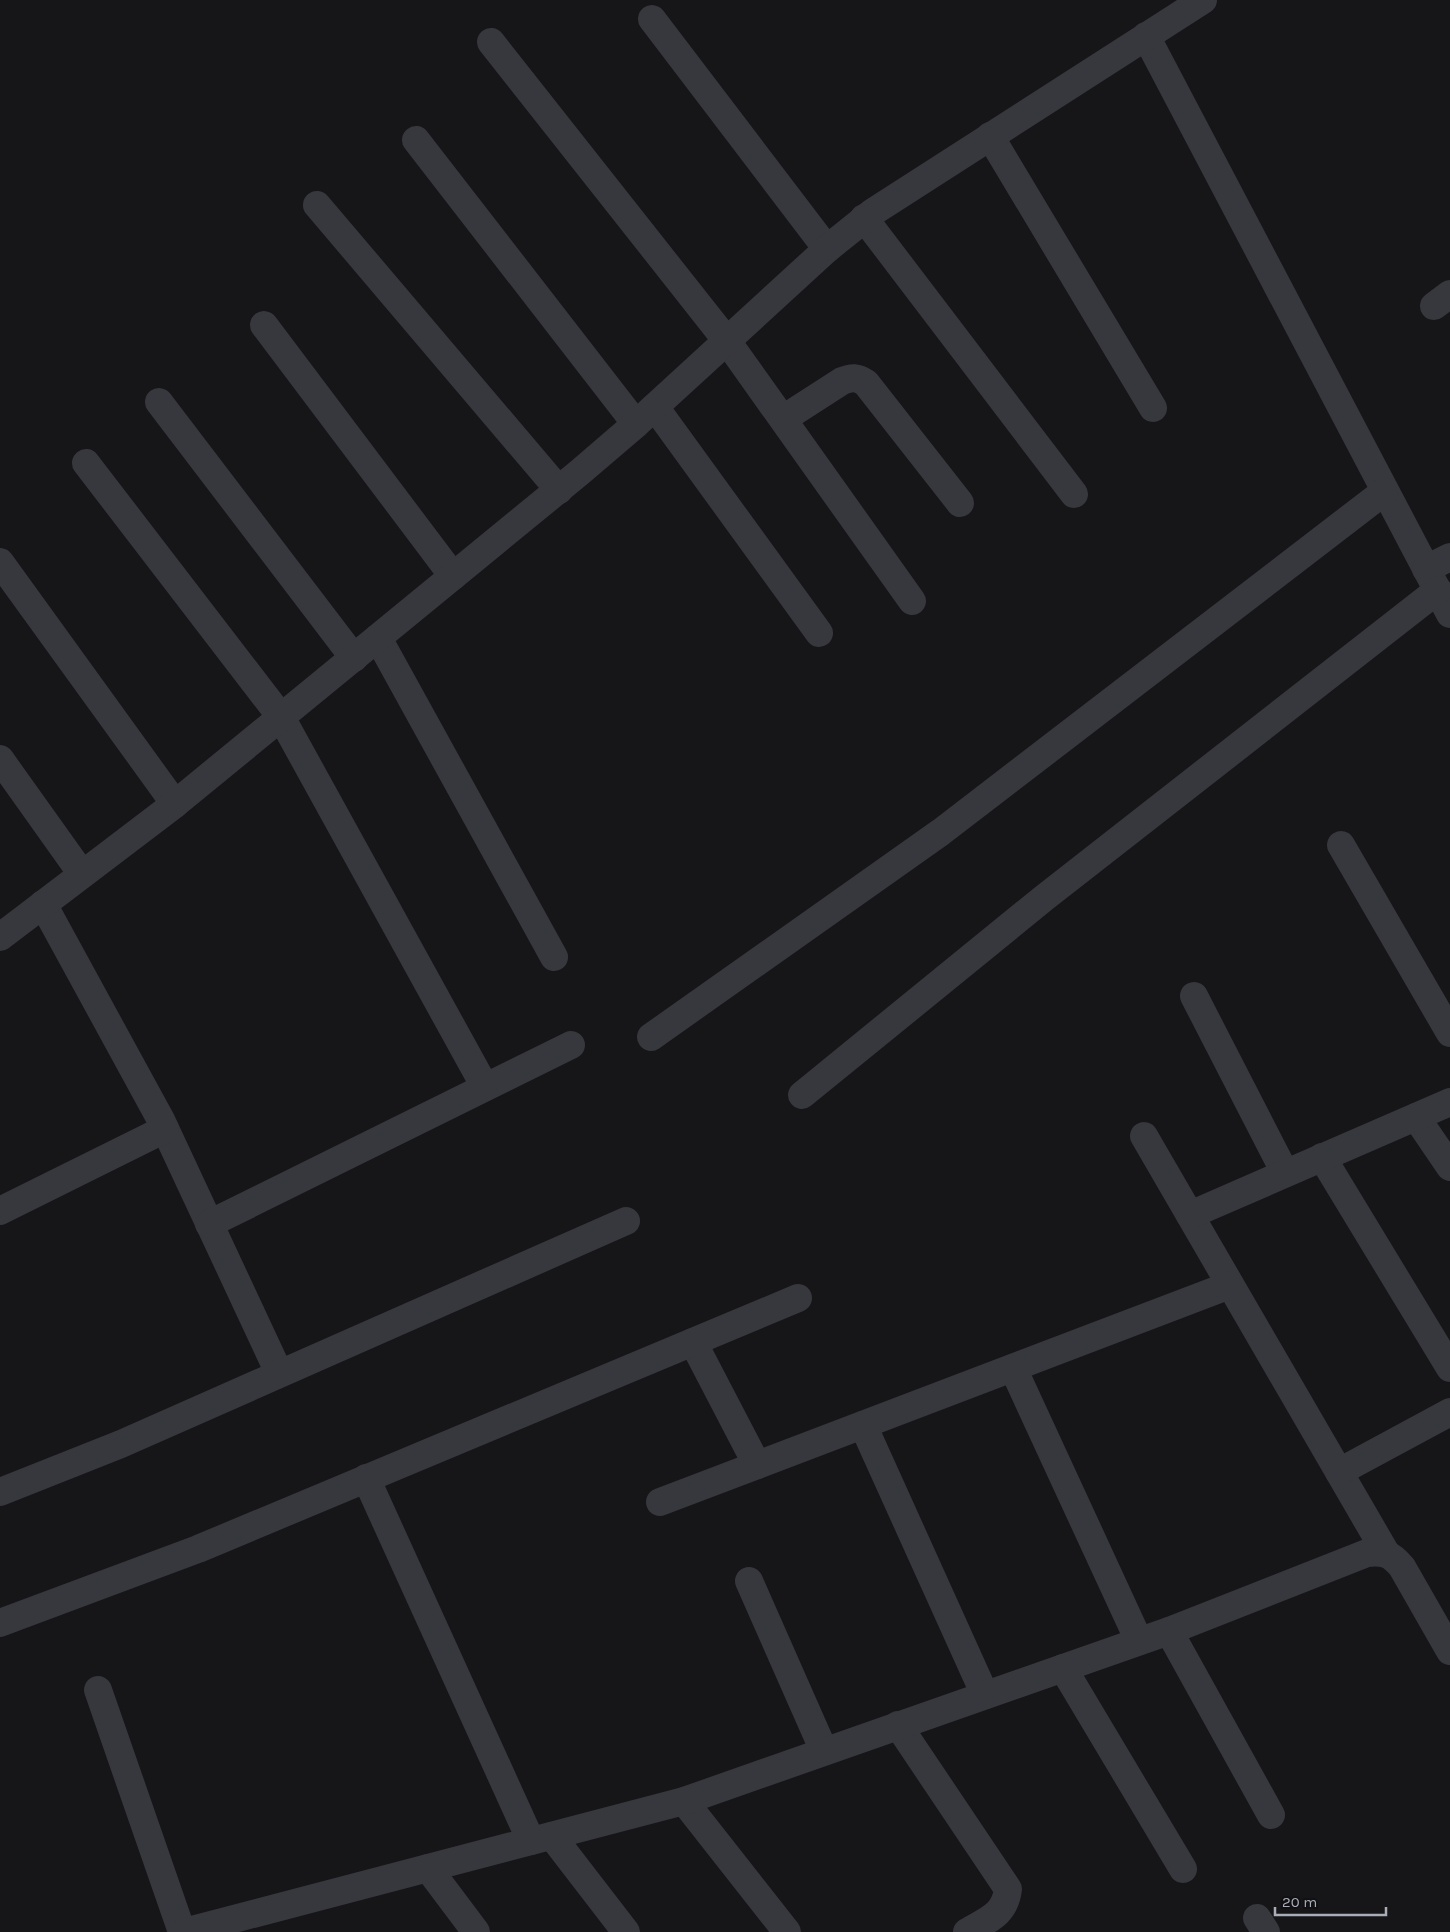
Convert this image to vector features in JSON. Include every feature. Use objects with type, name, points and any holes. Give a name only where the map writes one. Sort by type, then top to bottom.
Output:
[{"type":"street","points":[[0,937],[175,804],[559,490],[727,342],[826,249],[864,218],[909,187],[1146,36],[1186,4]]},
{"type":"street","points":[[652,20],[826,249]]},
{"type":"street","points":[[1146,36],[1438,591]]},
{"type":"street","points":[[491,42],[727,342],[912,601]]},
{"type":"street","points":[[990,136],[1154,408]]},
{"type":"street","points":[[416,140],[646,415],[820,633]]},
{"type":"street","points":[[317,205],[559,490]]},
{"type":"street","points":[[864,218],[1074,494]]},
{"type":"street","points":[[264,325],[454,576]]},
{"type":"street","points":[[783,419],[842,381],[852,377],[859,378],[866,383],[960,503]]},
{"type":"street","points":[[158,402],[354,658]]},
{"type":"street","points":[[86,463],[281,717],[486,1087]]},
{"type":"street","points":[[651,1037],[942,832],[1385,491]]},
{"type":"street","points":[[802,1095],[1079,871],[1438,591],[1450,557]]},
{"type":"street","points":[[0,562],[175,804]]},
{"type":"street","points":[[378,638],[554,957]]},
{"type":"street","points":[[0,759],[82,874]]},
{"type":"street","points":[[1340,845],[1450,1033]]},
{"type":"street","points":[[43,904],[165,1129],[279,1373]]},
{"type":"street","points":[[1194,996],[1285,1173]]},
{"type":"street","points":[[210,1224],[571,1044]]},
{"type":"street","points":[[1190,1215],[1450,1102]]},
{"type":"street","points":[[1416,1117],[1450,1167]]},
{"type":"street","points":[[0,1211],[165,1129]]},
{"type":"street","points":[[1144,1136],[1386,1553]]},
{"type":"street","points":[[1322,1157],[1450,1368]]},
{"type":"street","points":[[0,1492],[120,1444],[626,1221]]},
{"type":"street","points":[[660,1502],[1230,1285]]},
{"type":"street","points":[[0,1623],[198,1549],[798,1298]]},
{"type":"street","points":[[693,1342],[756,1465]]},
{"type":"street","points":[[1013,1368],[1139,1641]]},
{"type":"street","points":[[1339,1472],[1450,1412]]},
{"type":"street","points":[[863,1425],[985,1695]]},
{"type":"street","points":[[366,1478],[541,1838],[626,1932]]},
{"type":"street","points":[[98,1690],[191,1931],[684,1801],[1169,1631],[1366,1553],[1380,1551],[1386,1553],[1392,1556],[1402,1567],[1450,1651]]},
{"type":"street","points":[[749,1581],[824,1751]]},
{"type":"street","points":[[1169,1631],[1271,1815]]},
{"type":"street","points":[[1064,1668],[1183,1869]]},
{"type":"street","points":[[898,1726],[1008,1889],[1006,1903],[998,1913],[967,1932]]},
{"type":"street","points":[[684,1801],[787,1932]]},
{"type":"street","points":[[428,1868],[476,1932]]}]
